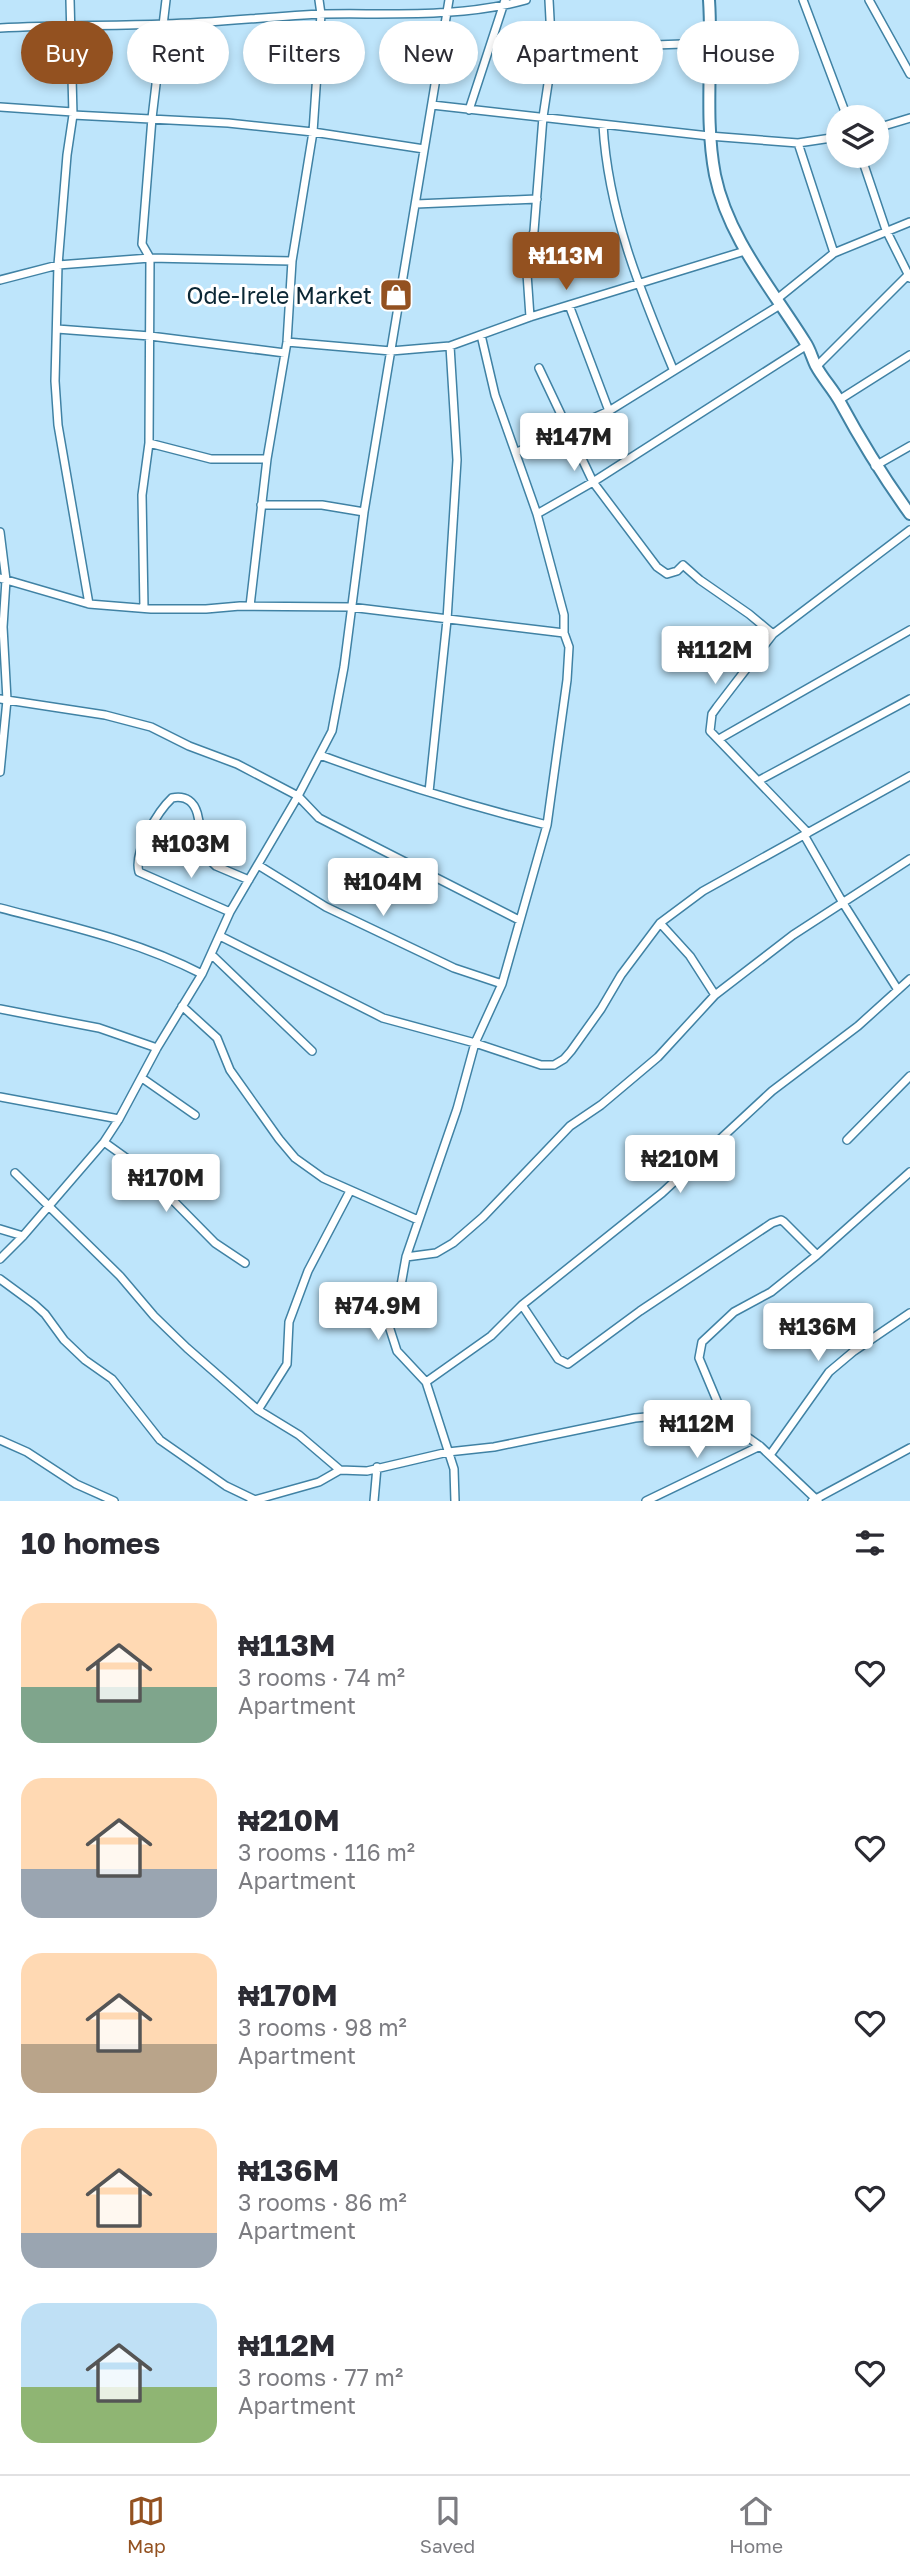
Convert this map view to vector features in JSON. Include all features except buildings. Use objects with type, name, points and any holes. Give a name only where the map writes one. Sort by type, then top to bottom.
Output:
[{"type":"main road","points":[[709,0],[710,21]]},
{"type":"main road","points":[[711,84],[709,136],[724,206],[745,251],[807,345],[817,367],[876,466],[910,514]]},
{"type":"street","points":[[70,0],[70,21]]},
{"type":"street","points":[[164,21],[166,0]]},
{"type":"street","points":[[250,606],[267,459],[287,341],[292,261],[313,132],[319,0]]},
{"type":"street","points":[[0,1259],[104,1142],[119,1119],[157,1048],[202,974],[230,912],[298,796],[332,731],[344,667],[363,512],[449,0]]},
{"type":"street","points":[[211,21],[320,14],[446,12],[526,0]]},
{"type":"street","points":[[549,0],[550,21]]},
{"type":"street","points":[[803,0],[842,105]]},
{"type":"street","points":[[869,0],[910,74]]},
{"type":"street","points":[[469,110],[504,3]]},
{"type":"street","points":[[0,28],[21,27]]},
{"type":"street","points":[[72,84],[73,113],[58,265],[55,381],[58,425],[89,604]]},
{"type":"street","points":[[144,608],[142,495],[149,443],[150,336],[149,258],[142,244],[156,84]]},
{"type":"street","points":[[530,317],[526,259],[534,231],[548,84]]},
{"type":"street","points":[[432,106],[709,136],[797,143],[826,139]]},
{"type":"street","points":[[0,107],[228,123],[313,132],[424,149]]},
{"type":"street","points":[[889,124],[910,118]]},
{"type":"street","points":[[603,125],[605,163],[611,190],[638,283],[673,369]]},
{"type":"street","points":[[797,143],[834,253]]},
{"type":"street","points":[[817,367],[909,276],[887,230],[865,168]]},
{"type":"street","points":[[416,204],[537,199]]},
{"type":"street","points":[[517,452],[609,411],[778,302],[834,253],[910,222]]},
{"type":"street","points":[[287,341],[391,351],[450,346],[530,317],[745,251]]},
{"type":"street","points":[[0,280],[58,265],[149,258],[292,261]]},
{"type":"street","points":[[569,305],[609,411]]},
{"type":"street","points":[[57,329],[150,336],[285,353]]},
{"type":"street","points":[[455,1501],[454,1469],[426,1382],[397,1351],[388,1328],[390,1314],[400,1291],[406,1257],[457,1109],[475,1043],[502,985],[547,825],[569,647],[564,633],[564,615],[537,514],[495,395],[481,335]]},
{"type":"street","points":[[537,514],[593,482],[807,345]]},
{"type":"street","points":[[429,792],[447,620],[457,460],[450,346]]},
{"type":"street","points":[[839,400],[910,355]]},
{"type":"street","points":[[539,368],[593,482],[663,573],[673,573],[683,565],[699,580],[773,634]]},
{"type":"street","points":[[149,443],[211,459],[267,459]]},
{"type":"street","points":[[876,466],[910,446]]},
{"type":"street","points":[[261,505],[323,505],[363,512]]},
{"type":"street","points":[[898,990],[843,903],[806,834],[710,731],[712,714],[773,634],[910,530]]},
{"type":"street","points":[[0,532],[3,579],[0,772]]},
{"type":"street","points":[[3,579],[89,604],[206,609],[250,606],[350,607],[564,633]]},
{"type":"street","points":[[719,739],[910,630]]},
{"type":"street","points":[[3,699],[105,715],[151,727],[189,746],[237,764],[298,796],[319,818],[519,920]]},
{"type":"street","points":[[758,781],[910,699]]},
{"type":"street","points":[[320,755],[429,792],[547,825]]},
{"type":"street","points":[[220,936],[383,1018],[475,1043],[541,1065],[559,1063],[571,1051],[621,975],[660,923],[703,891],[910,776]]},
{"type":"street","points":[[230,912],[139,872],[138,862],[153,820],[172,798],[186,797],[192,801],[200,823],[197,848],[216,866],[248,880]]},
{"type":"street","points":[[406,1257],[436,1254],[468,1231],[569,1126],[601,1105],[658,1057],[715,995],[793,935],[910,859]]},
{"type":"street","points":[[258,865],[326,907],[454,968],[502,985]]},
{"type":"street","points":[[0,908],[166,955],[202,974]]},
{"type":"street","points":[[660,923],[690,956],[715,995]]},
{"type":"street","points":[[212,955],[312,1052]]},
{"type":"street","points":[[426,1382],[491,1336],[522,1305],[662,1193],[772,1091],[858,1026],[910,979]]},
{"type":"street","points":[[182,1006],[218,1038],[230,1070],[295,1157],[323,1178],[418,1220]]},
{"type":"street","points":[[0,1009],[99,1028],[157,1048]]},
{"type":"street","points":[[847,1140],[910,1076]]},
{"type":"street","points":[[142,1078],[195,1115]]},
{"type":"street","points":[[0,1097],[119,1119]]},
{"type":"street","points":[[104,1142],[143,1170],[215,1243],[245,1264]]},
{"type":"street","points":[[725,1421],[699,1357],[702,1342],[734,1312],[771,1292],[817,1255],[910,1172]]},
{"type":"street","points":[[15,1173],[120,1276],[154,1316],[258,1410],[299,1435],[340,1471]]},
{"type":"street","points":[[258,1410],[287,1364],[289,1322],[308,1271],[350,1191]]},
{"type":"street","points":[[522,1305],[558,1359],[568,1364],[650,1304],[772,1223],[781,1220],[784,1222],[817,1255]]},
{"type":"street","points":[[0,1229],[23,1236]]},
{"type":"street","points":[[0,1279],[34,1304],[64,1340],[85,1360],[112,1379],[160,1440],[226,1486],[252,1500],[319,1482],[340,1471],[359,1472],[448,1452],[494,1447],[660,1415],[705,1413],[725,1421],[760,1446],[815,1500],[910,1448]]},
{"type":"street","points":[[769,1455],[829,1371],[910,1313]]},
{"type":"street","points":[[0,1440],[27,1452],[76,1484],[114,1501]]},
{"type":"street","points":[[646,1501],[760,1446]]},
{"type":"street","points":[[374,1501],[377,1467]]},
{"type":"place","name":"Ode-Irele Market","points":[[396,295]]}]
